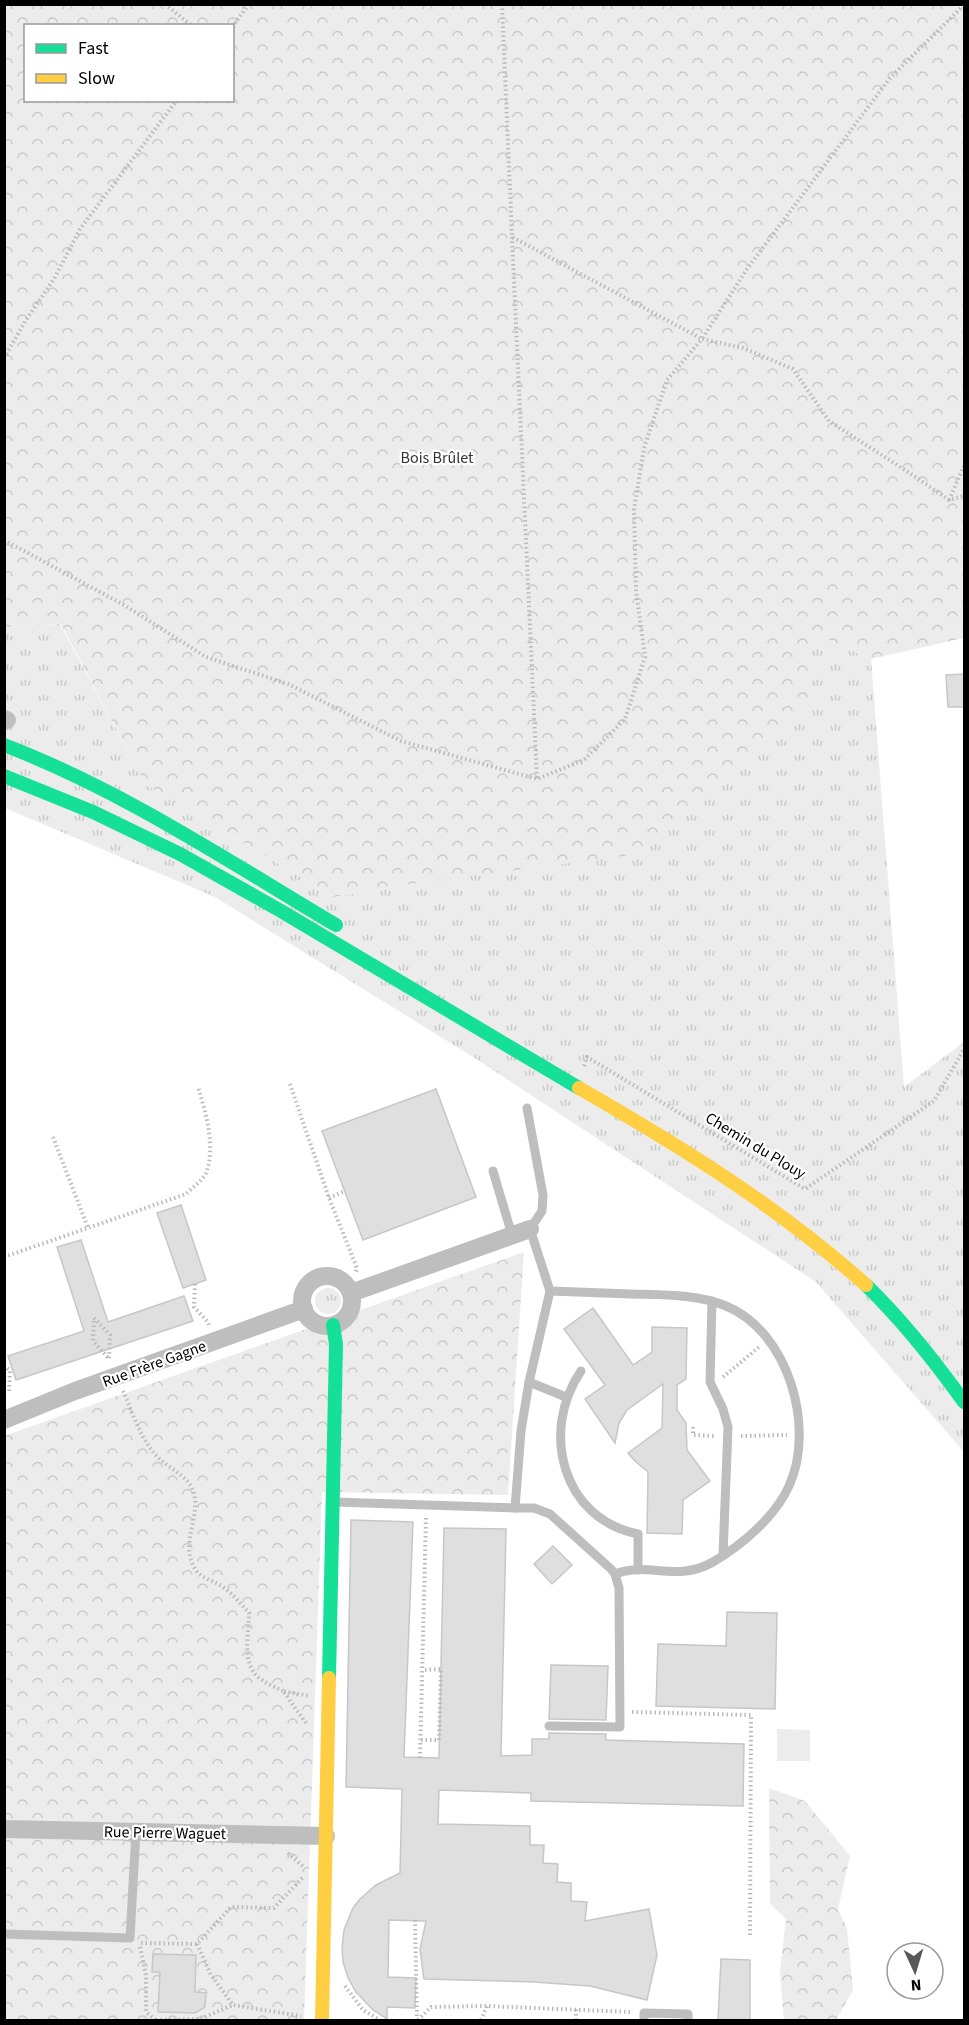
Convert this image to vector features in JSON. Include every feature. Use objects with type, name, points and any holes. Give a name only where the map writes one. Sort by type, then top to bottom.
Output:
[{"type":"main road","points":[[4,745],[73,773],[118,796],[350,933]]},
{"type":"main road","points":[[4,756],[94,793],[179,833]]},
{"type":"main road","points":[[4,776],[81,807],[180,855],[723,1174],[818,1241],[853,1271],[898,1316],[928,1351],[964,1402]]},
{"type":"main road","points":[[322,2020],[336,1344],[333,1325]]},
{"type":"street","points":[[351,1293],[530,1229]]},
{"type":"street","points":[[330,1277],[339,1280],[351,1293],[352,1306],[348,1314],[342,1321],[333,1325],[325,1326],[314,1322],[304,1309],[305,1291],[310,1284],[321,1278],[330,1277]]},
{"type":"street","name":"Rue Frère Gagne","points":[[4,1420],[75,1391],[304,1309]]},
{"type":"street","name":"Rue Pierre Waguet","points":[[4,1828],[326,1836]]},
{"type":"lane","points":[[515,1508],[521,1431],[529,1382],[550,1291],[530,1229],[542,1211],[543,1195],[526,1108]]},
{"type":"lane","points":[[493,1171],[512,1235]]},
{"type":"lane","points":[[550,1291],[663,1295],[712,1301],[736,1311],[757,1326],[768,1339],[790,1379],[797,1407],[800,1435],[794,1475],[776,1508],[743,1540],[702,1567],[682,1572],[638,1570],[615,1574]]},
{"type":"lane","points":[[712,1301],[711,1387],[723,1409],[728,1427],[723,1555]]},
{"type":"lane","points":[[580,1371],[566,1396],[560,1434],[564,1464],[579,1497],[597,1516],[616,1528],[638,1534],[638,1570]]},
{"type":"lane","points":[[529,1382],[566,1396]]},
{"type":"lane","points":[[332,1502],[534,1509],[550,1514],[615,1574],[619,1588],[620,1727],[549,1726]]},
{"type":"lane","points":[[4,1934],[130,1938],[136,1832]]},
{"type":"lane","points":[[644,2020],[644,2013],[688,2014],[688,2020]]},
{"type":"path","points":[[165,4],[190,24]]},
{"type":"path","points":[[234,24],[249,4]]},
{"type":"path","points":[[502,4],[537,779]]},
{"type":"path","points":[[4,540],[124,605],[206,657],[288,684],[401,741],[537,779],[584,760],[625,719],[645,657],[636,590],[634,510],[644,448],[667,380],[702,339],[747,269],[890,78],[964,5]]},
{"type":"path","points":[[4,358],[54,279],[80,229],[175,102]]},
{"type":"path","points":[[512,237],[702,339],[743,348],[793,369],[829,421],[949,500],[964,496]]},
{"type":"path","points":[[949,500],[964,466]]},
{"type":"path","name":"Chemin du Plouy","points":[[558,1075],[583,1070],[587,1057],[805,1189],[934,1101],[964,1049]]},
{"type":"path","points":[[290,1084],[329,1198],[357,1268],[356,1272]]},
{"type":"path","points":[[4,1257],[186,1194],[205,1175],[210,1154],[206,1112],[198,1088]]},
{"type":"path","points":[[53,1137],[88,1228]]},
{"type":"path","points":[[329,1198],[345,1191]]},
{"type":"path","points":[[195,1284],[194,1307],[207,1321],[210,1328]]},
{"type":"path","points":[[94,1318],[110,1335],[109,1359],[93,1341],[94,1318]]},
{"type":"path","points":[[711,1387],[768,1339]]},
{"type":"path","points":[[4,1365],[10,1371],[9,1393],[4,1389]]},
{"type":"path","points":[[121,1387],[142,1434],[153,1452],[181,1474],[191,1487],[195,1503],[187,1549],[193,1566],[200,1576],[224,1587],[249,1613],[247,1644],[249,1660],[257,1676],[283,1691]]},
{"type":"path","points":[[693,1427],[693,1435],[800,1435]]},
{"type":"path","points":[[420,1758],[426,1505]]},
{"type":"path","points":[[421,1740],[440,1740],[441,1669],[423,1670]]},
{"type":"path","points":[[620,1712],[751,1715],[750,1935]]},
{"type":"path","points":[[308,1871],[274,1908],[231,1907],[197,1944],[139,1943],[146,1975],[146,2012],[156,2020],[200,2019],[234,2005],[322,2020]]},
{"type":"path","points":[[415,1920],[417,2020]]},
{"type":"path","points":[[197,1944],[210,1975],[234,2005]]},
{"type":"path","points":[[344,1985],[363,2010],[380,2020]]},
{"type":"path","points":[[417,2020],[431,2007],[488,2006],[633,2013],[633,2020]]},
{"type":"path","points":[[481,2020],[488,2006]]},
{"type":"path","points":[[576,2009],[576,2020]]},
{"type":"green space","name":"Bois Brûlet","points":[[5,4],[964,5],[964,638],[871,659],[808,631],[808,707],[632,855],[418,883],[334,897],[145,784],[61,624],[5,627]]},
{"type":"green space","points":[[60,624],[145,784],[334,897],[418,883],[808,631],[871,659],[904,1087],[964,1042],[964,1452],[816,1282],[473,1057],[215,897],[5,808],[5,627]]},
{"type":"green space","points":[[524,1252],[508,1495],[322,1492],[304,2020],[5,2020],[4,1436]]},
{"type":"green space","points":[[328,1288],[337,1292],[341,1301],[337,1310],[328,1314],[319,1310],[315,1301],[319,1292]]},
{"type":"green space","points":[[777,1729],[810,1730],[810,1761],[777,1761]]},
{"type":"green space","points":[[769,1788],[805,1801],[850,1856],[838,1909],[847,1928],[853,1990],[836,2020],[784,2020],[780,1971],[786,1919],[770,1903]]},
{"type":"building","points":[[964,674],[964,707],[948,707],[946,675]]},
{"type":"building","points":[[436,1089],[476,1197],[363,1240],[322,1131]]},
{"type":"building","points":[[181,1205],[206,1280],[183,1288],[157,1213]]},
{"type":"building","points":[[81,1240],[108,1322],[184,1296],[193,1321],[16,1380],[8,1356],[84,1331],[57,1247]]},
{"type":"building","points":[[593,1308],[633,1365],[652,1352],[652,1327],[687,1328],[686,1379],[677,1385],[677,1410],[686,1423],[687,1450],[710,1481],[683,1500],[682,1534],[647,1533],[648,1472],[628,1453],[662,1428],[663,1384],[627,1410],[619,1423],[615,1443],[585,1399],[605,1385],[564,1329]]},
{"type":"building","points":[[351,1520],[413,1522],[404,1757],[439,1758],[444,1528],[506,1529],[501,1756],[532,1755],[532,1739],[549,1739],[549,1733],[606,1734],[606,1740],[744,1744],[743,1806],[531,1801],[531,1793],[439,1790],[438,1824],[530,1826],[530,1845],[544,1845],[543,1863],[558,1864],[557,1882],[571,1883],[571,1901],[587,1902],[585,1921],[649,1909],[657,1955],[647,2000],[590,1986],[424,1979],[420,1949],[426,1921],[389,1920],[388,1977],[416,1978],[415,2008],[387,2007],[387,2019],[373,2010],[356,1992],[343,1962],[344,1930],[353,1908],[360,1899],[376,1885],[400,1873],[402,1789],[346,1787]]},
{"type":"building","points":[[553,1546],[572,1565],[552,1584],[534,1564]]},
{"type":"building","points":[[727,1612],[777,1613],[775,1709],[656,1706],[658,1644],[726,1646]]},
{"type":"building","points":[[551,1665],[608,1666],[606,1720],[549,1719]]},
{"type":"building","points":[[153,1954],[196,1955],[195,1992],[206,1993],[205,2007],[195,2013],[158,2012],[160,1972],[152,1972]]},
{"type":"building","points":[[721,1959],[750,1960],[750,2020],[718,2020]]},
{"type":"traffic: fast","points":[[4,745],[48,763],[132,805],[336,925]]},
{"type":"traffic: fast","points":[[4,776],[93,812],[180,854],[281,911],[579,1088]]},
{"type":"traffic: fast","points":[[866,1285],[918,1341],[964,1402]]},
{"type":"traffic: fast","points":[[329,1678],[336,1344],[333,1325]]},
{"type":"traffic: slow","points":[[579,1088],[728,1179],[799,1229],[866,1285]]},
{"type":"traffic: slow","points":[[322,2020],[329,1678]]}]
